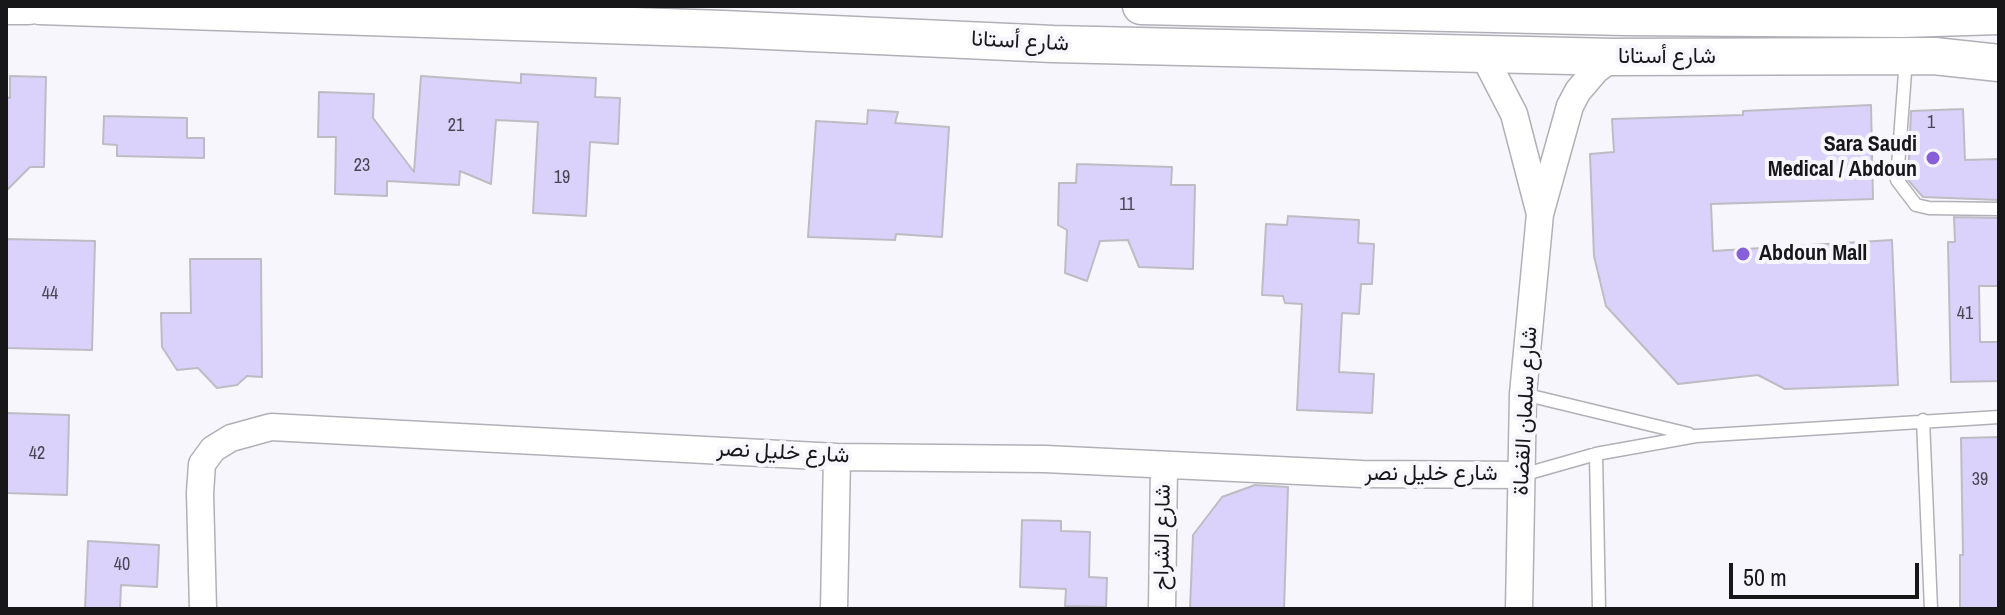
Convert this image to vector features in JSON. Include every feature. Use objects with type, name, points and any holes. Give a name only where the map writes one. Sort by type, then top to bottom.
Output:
[{"type":"street","points":[[6,6],[29,6]]},
{"type":"street","name":"شارع أستانا","points":[[40,6],[677,27],[1053,44],[1614,57],[1907,56],[1971,58],[1999,63]]},
{"type":"street","name":"شارع أستانا","points":[[1141,6],[1626,17],[1948,12],[1999,16]]},
{"type":"street","name":"شارع سلمان القضاة","points":[[1483,54],[1514,114],[1540,214]]},
{"type":"street","name":"شارع سلمان القضاة","points":[[1519,609],[1523,394],[1540,214],[1570,106],[1596,70],[1614,57]]},
{"type":"street","name":"شارع خليل نصر","points":[[203,609],[202,464],[213,449],[250,432],[271,427],[837,457],[1045,459],[1362,474],[1522,475]]},
{"type":"street","points":[[834,609],[837,457]]},
{"type":"street","name":"شارع الشراح","points":[[1162,609],[1164,465]]},
{"type":"lane","points":[[1907,56],[1897,180],[1916,205],[1999,209]]},
{"type":"lane","points":[[1523,394],[1696,436]]},
{"type":"lane","points":[[1522,475],[1596,454],[1696,436],[1999,417]]},
{"type":"lane","points":[[1923,420],[1931,609]]},
{"type":"lane","points":[[1596,454],[1599,609]]},
{"type":"building","points":[[521,74],[596,78],[595,97],[620,98],[618,144],[590,142],[586,216],[533,213],[538,122],[496,120],[491,184],[460,171],[459,185],[387,181],[387,196],[335,194],[336,137],[318,137],[319,92],[374,94],[373,118],[414,172],[421,76],[521,83]]},
{"type":"building","points":[[10,76],[46,77],[44,167],[30,167],[6,191],[6,97],[10,98]]},
{"type":"building","name":"Abdoun Mall","points":[[1871,105],[1873,199],[1711,204],[1713,251],[1892,240],[1898,385],[1785,389],[1758,375],[1678,384],[1606,306],[1594,256],[1590,154],[1614,152],[1612,119],[1743,115],[1743,111]]},
{"type":"building","points":[[1963,109],[1965,160],[1999,159],[1999,200],[1923,197],[1908,180],[1911,111]]},
{"type":"building","points":[[868,110],[898,112],[895,123],[949,127],[942,237],[896,234],[895,240],[808,237],[816,121],[867,124]]},
{"type":"building","points":[[104,116],[187,118],[187,138],[204,138],[204,158],[117,156],[117,145],[103,144]]},
{"type":"building","points":[[1077,164],[1172,167],[1171,185],[1195,185],[1193,269],[1139,267],[1128,240],[1100,241],[1087,281],[1065,273],[1067,230],[1058,225],[1059,183],[1076,183]]},
{"type":"building","points":[[1288,216],[1359,220],[1358,243],[1374,244],[1372,284],[1361,284],[1359,314],[1342,313],[1339,372],[1374,374],[1372,413],[1297,410],[1302,304],[1285,303],[1283,296],[1262,295],[1266,224],[1287,225]]},
{"type":"building","points":[[1954,217],[1999,218],[1999,286],[1979,286],[1980,342],[1999,342],[1999,381],[1951,382],[1948,242],[1955,242]]},
{"type":"building","points":[[6,239],[95,241],[92,350],[6,348]]},
{"type":"building","points":[[190,259],[261,259],[262,377],[247,376],[237,385],[217,388],[198,368],[177,370],[162,347],[161,313],[191,313]]},
{"type":"building","points":[[6,413],[69,415],[67,495],[6,493]]},
{"type":"building","points":[[1999,437],[1999,609],[1960,609],[1960,555],[1963,555],[1961,438]]},
{"type":"building","points":[[1255,485],[1288,487],[1284,609],[1190,609],[1193,535],[1222,497]]},
{"type":"building","points":[[1022,520],[1061,521],[1061,531],[1090,532],[1089,577],[1107,578],[1106,607],[1065,606],[1066,589],[1020,587]]},
{"type":"building","points":[[88,541],[159,545],[157,587],[121,585],[120,609],[85,609]]},
{"type":"place","name":"Sara Saudi Medical / Abdoun","points":[[1933,158]]},
{"type":"place","name":"Abdoun Mall","points":[[1743,254]]}]
